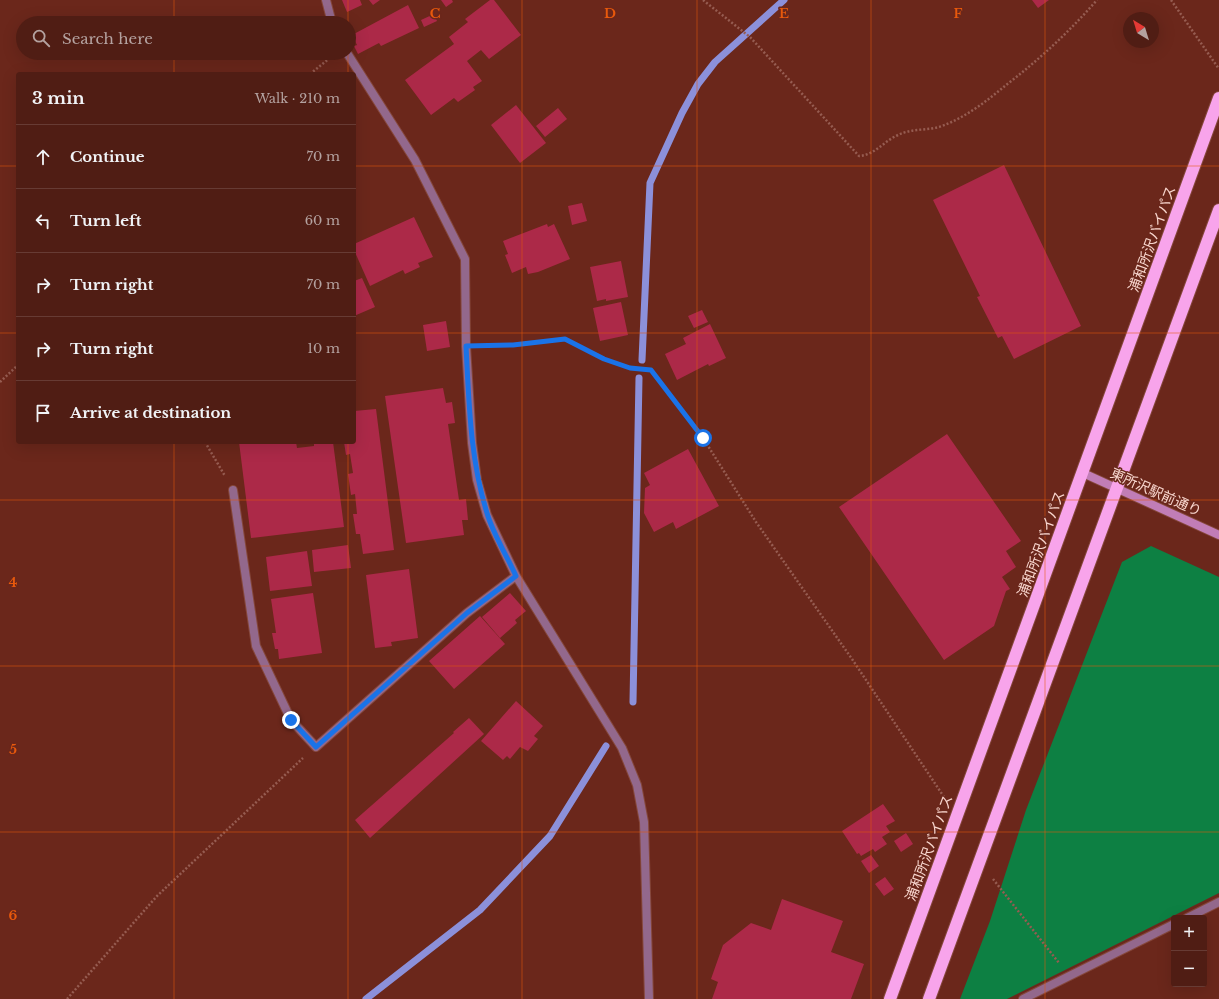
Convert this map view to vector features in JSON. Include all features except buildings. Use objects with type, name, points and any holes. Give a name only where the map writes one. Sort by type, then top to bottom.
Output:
[{"type":"highway","name":"浦和所沢バイパス","points":[[890,999],[1219,98]]},
{"type":"highway","points":[[929,999],[1118,489],[1219,210]]},
{"type":"street","points":[[326,0],[330,16]]},
{"type":"street","points":[[351,60],[415,160],[465,259],[466,346],[472,443],[477,480],[487,515],[516,576],[622,748],[637,785],[644,822],[649,999]]},
{"type":"street","name":"東所沢駅前通り","points":[[1083,473],[1219,535]]},
{"type":"street","points":[[233,490],[256,646],[291,720],[316,747],[467,613],[516,576]]},
{"type":"street","points":[[1193,915],[1219,902]]},
{"type":"street","points":[[1023,999],[1171,925]]},
{"type":"path","points":[[703,0],[750,37],[859,156],[867,156],[897,135],[914,130],[941,126],[966,114],[996,94],[1040,59],[1072,29],[1097,0]]},
{"type":"path","points":[[1171,0],[1219,69]]},
{"type":"path","points":[[312,72],[327,60]]},
{"type":"path","points":[[466,346],[513,345],[565,339],[604,359],[630,368],[651,370],[703,438],[756,522],[852,659],[957,817]]},
{"type":"path","points":[[0,382],[16,367]]},
{"type":"path","points":[[206,444],[233,490]]},
{"type":"path","points":[[67,999],[157,896],[272,786],[316,747]]},
{"type":"path","points":[[979,861],[1069,975]]},
{"type":"green space","points":[[1151,546],[1219,577],[1219,893],[1175,915],[1171,915],[1171,917],[1007,999],[960,999],[990,921],[1026,810],[1122,562]]},
{"type":"waterway","points":[[642,360],[650,183],[682,113],[698,84],[715,62],[784,0]]},
{"type":"waterway","points":[[633,702],[639,378]]},
{"type":"waterway","points":[[366,999],[480,910],[550,836],[606,746]]},
{"type":"route","points":[[291,720],[316,747],[467,613],[516,576],[487,515],[477,480],[472,443],[466,346],[513,345],[565,339],[604,359],[630,368],[651,370],[703,438]]}]
